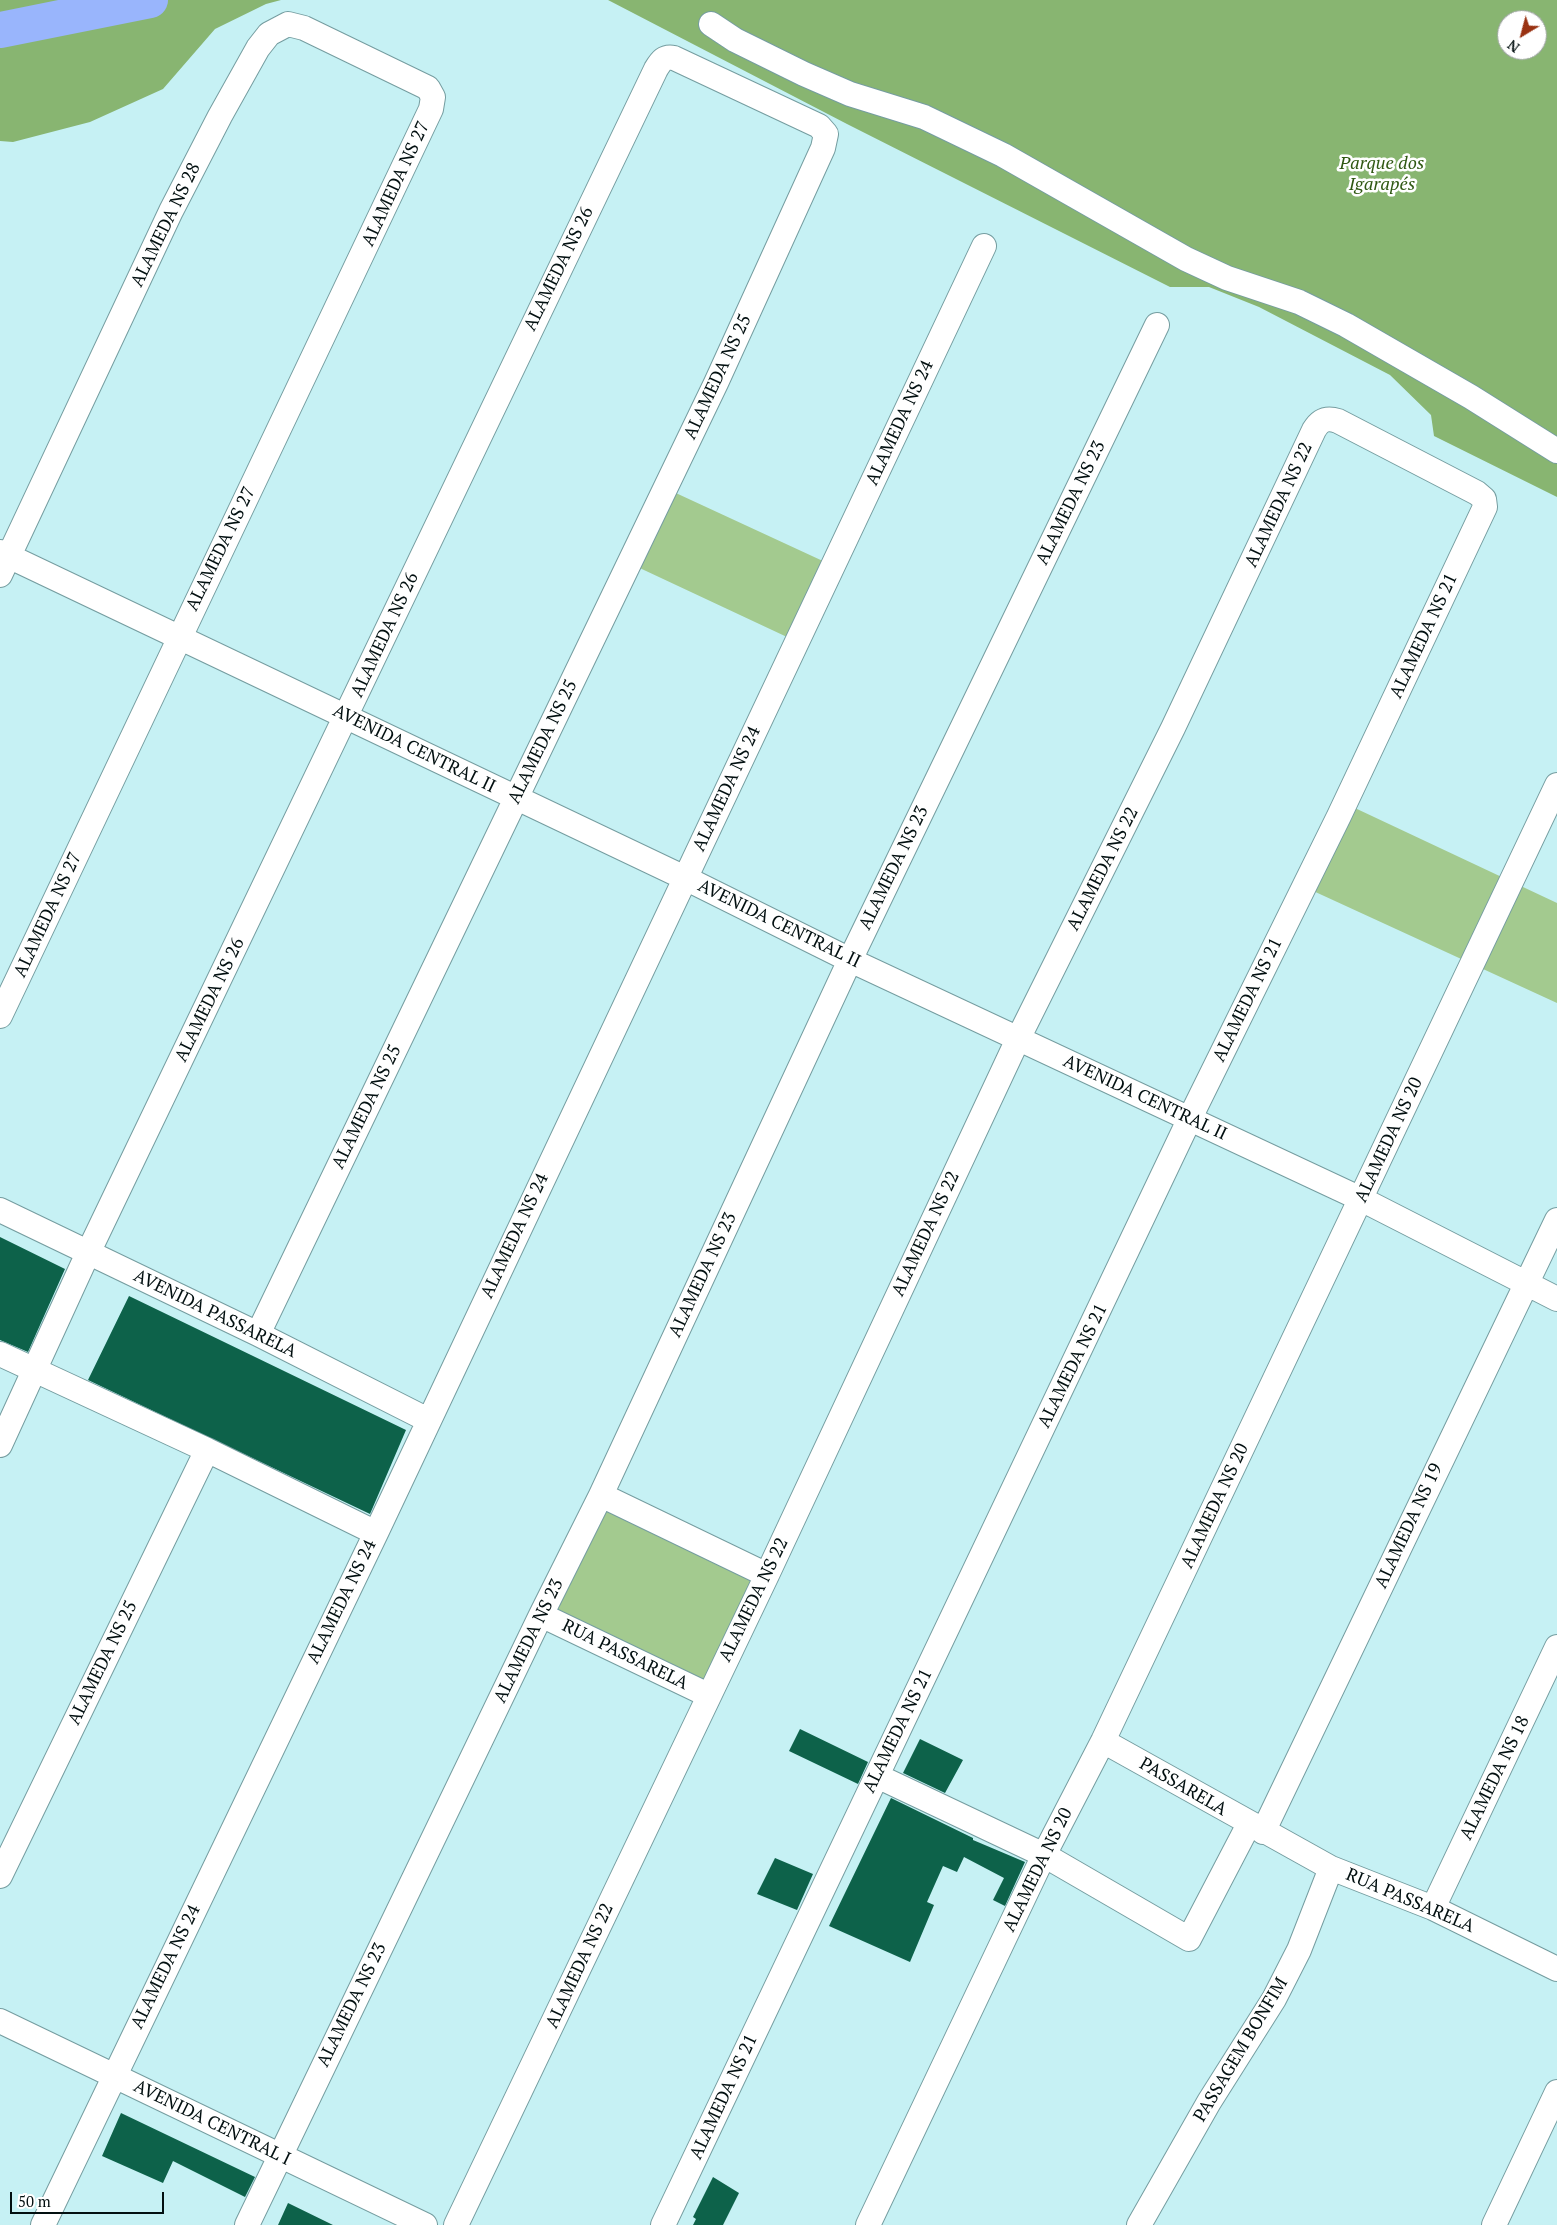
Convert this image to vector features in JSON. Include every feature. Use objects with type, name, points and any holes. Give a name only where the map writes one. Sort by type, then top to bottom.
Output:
[{"type":"street","name":"ALAMEDA NS 28","points":[[3,561],[171,211],[220,116],[258,48],[269,34],[288,24],[295,25],[423,84]]},
{"type":"street","points":[[711,24],[735,40],[804,74],[850,94],[924,117],[1003,155],[1186,259],[1227,278],[1299,302],[1346,324],[1471,397],[1557,452]]},
{"type":"street","name":"ALAMEDA NS 26","points":[[0,1445],[88,1253],[662,60],[669,57],[674,58],[819,126],[826,134],[823,148]]},
{"type":"street","name":"ALAMEDA NS 27","points":[[0,1016],[179,636],[325,335],[430,109],[433,97],[423,84]]},
{"type":"street","name":"ALAMEDA NS 25","points":[[258,1334],[716,383],[823,148]]},
{"type":"street","name":"ALAMEDA NS 24","points":[[43,2225],[113,2076],[376,1533],[984,246]]},
{"type":"street","name":"ALAMEDA NS 23","points":[[247,2225],[541,1615],[601,1495],[850,960],[1157,325]]},
{"type":"street","name":"ALAMEDA NS 22","points":[[456,2225],[767,1575],[1018,1038],[1173,728],[1318,423],[1333,419],[1363,432],[1480,495],[1484,499],[1485,507]]},
{"type":"street","name":"ALAMEDA NS 21","points":[[663,2225],[1190,1118],[1339,816],[1485,507]]},
{"type":"street","name":"AVENIDA CENTRAL II","points":[[3,561],[179,636],[685,878],[850,960],[1361,1199],[1524,1284],[1557,1299]]},
{"type":"street","name":"ALAMEDA NS 20","points":[[868,2225],[1044,1855],[1103,1741],[1557,785]]},
{"type":"street","name":"AVENIDA PASSARELA","points":[[0,1210],[258,1334],[428,1420]]},
{"type":"street","name":"ALAMEDA NS 19","points":[[1044,1855],[1189,1939],[1256,1828],[1557,1220]]},
{"type":"street","points":[[0,1354],[207,1450],[376,1533]]},
{"type":"street","name":"ALAMEDA NS 25","points":[[0,1876],[207,1450]]},
{"type":"street","points":[[601,1495],[767,1575]]},
{"type":"street","name":"RUA PASSARELA","points":[[541,1615],[708,1695]]},
{"type":"street","name":"ALAMEDA NS 18","points":[[1432,1908],[1557,1647]]},
{"type":"street","name":"PASSARELA","points":[[1103,1741],[1256,1828]]},
{"type":"street","points":[[877,1776],[1044,1855]]},
{"type":"street","name":"RUA PASSARELA","points":[[1256,1828],[1331,1868],[1432,1908],[1557,1969]]},
{"type":"street","name":"PASSAGEM BONFIM","points":[[1139,2225],[1209,2102],[1274,1999],[1298,1950],[1331,1868]]},
{"type":"street","name":"AVENIDA CENTRAL I","points":[[0,2021],[425,2225]]},
{"type":"street","points":[[1494,2225],[1557,2092]]},
{"type":"green space","points":[[0,0],[281,0],[266,4],[215,29],[163,89],[90,122],[13,142],[0,141]]},
{"type":"green space","name":"Parque dos Igarapés","points":[[608,0],[1557,0],[1557,497],[1434,436],[1431,415],[1390,375],[1259,307],[1209,287],[1170,287],[847,124]]},
{"type":"green space","points":[[665,488],[825,562],[787,637],[629,563]]},
{"type":"green space","points":[[1340,801],[1557,903],[1557,1003],[1298,884]]},
{"type":"green space","points":[[593,1496],[764,1574],[707,1697],[536,1617]]},
{"type":"building","points":[[0,1237],[65,1269],[28,1352],[0,1340]]},
{"type":"building","points":[[129,1296],[406,1430],[370,1514],[88,1380]]},
{"type":"building","points":[[800,1729],[868,1762],[858,1784],[789,1751]]},
{"type":"building","points":[[920,1739],[963,1760],[945,1793],[903,1773]]},
{"type":"building","points":[[891,1798],[973,1838],[973,1840],[1025,1862],[1005,1906],[993,1900],[1004,1878],[964,1857],[957,1872],[943,1866],[927,1902],[934,1905],[910,1962],[829,1926]]},
{"type":"building","points":[[775,1858],[813,1874],[797,1910],[757,1894]]},
{"type":"building","points":[[121,2113],[255,2177],[245,2197],[173,2161],[163,2183],[102,2156]]},
{"type":"building","points":[[713,2177],[739,2193],[723,2225],[693,2225],[696,2219],[693,2217]]},
{"type":"building","points":[[288,2203],[333,2225],[278,2225]]},
{"type":"waterway","points":[[0,30],[150,0]]}]
